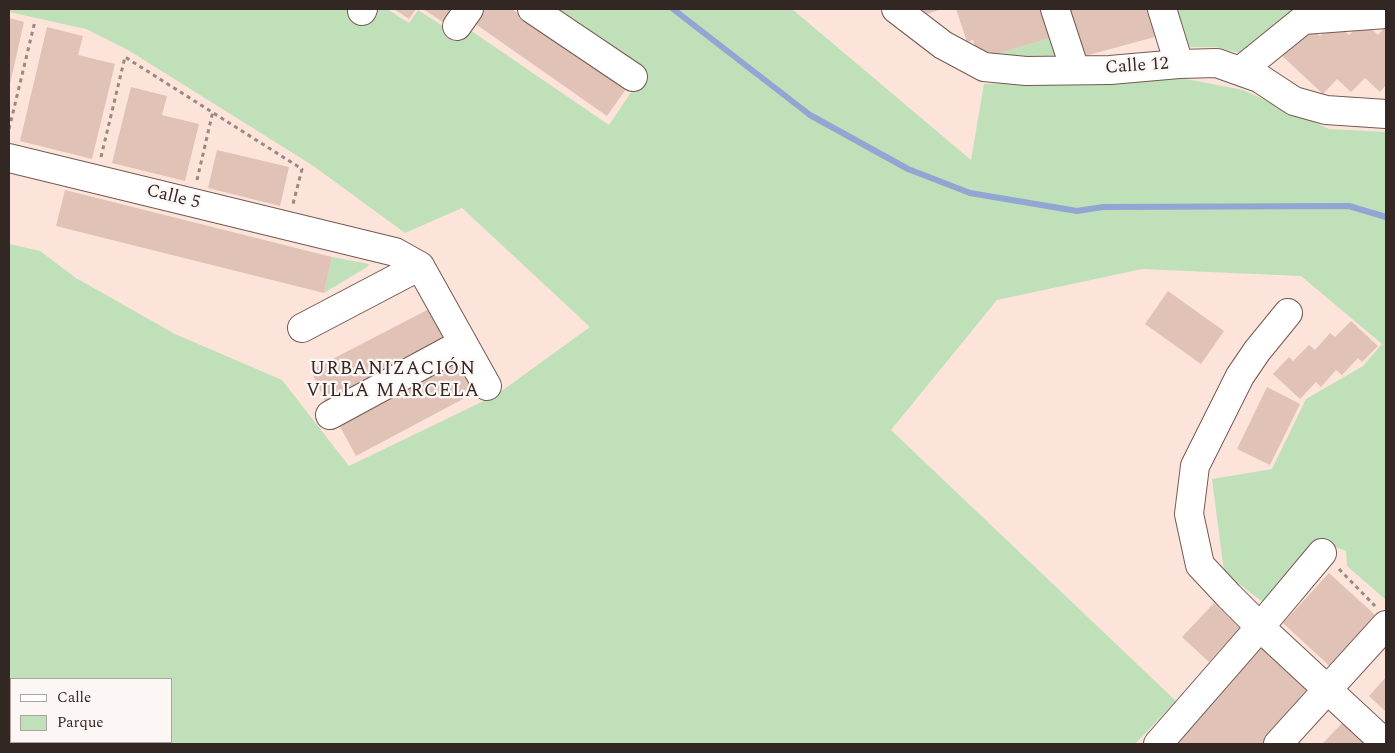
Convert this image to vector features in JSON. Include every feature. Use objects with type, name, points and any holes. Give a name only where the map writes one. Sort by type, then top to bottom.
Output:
[{"type":"street","points":[[532,9],[633,77]]},
{"type":"street","name":"Calle 12","points":[[896,9],[943,45],[984,68],[1026,71],[1110,70],[1217,63],[1259,78],[1294,101],[1326,110],[1386,114]]},
{"type":"street","points":[[1056,9],[1075,70]]},
{"type":"street","points":[[1162,9],[1179,64]]},
{"type":"street","points":[[1240,71],[1303,20],[1386,14]]},
{"type":"street","name":"Calle 5","points":[[9,158],[394,252],[420,266]]},
{"type":"street","points":[[302,328],[420,266],[487,386]]},
{"type":"street","points":[[1288,313],[1257,351],[1240,376],[1195,466],[1189,514],[1200,564],[1260,627],[1386,744]]},
{"type":"street","points":[[330,415],[464,343]]},
{"type":"street","points":[[1158,744],[1322,553]]},
{"type":"street","points":[[1278,744],[1327,690],[1383,618]]},
{"type":"path","points":[[9,129],[35,21]]},
{"type":"path","points":[[96,179],[125,57],[302,169],[287,226]]},
{"type":"path","points":[[191,203],[213,111]]},
{"type":"path","points":[[1322,553],[1383,618]]},
{"type":"green space","points":[[9,9],[348,9],[368,21],[376,9],[387,9],[409,23],[418,10],[463,39],[470,30],[609,125],[644,73],[552,9],[792,9],[971,160],[984,84],[1181,78],[1243,90],[1329,129],[1386,132],[1386,600],[1347,566],[1346,551],[1327,544],[1265,604],[1224,572],[1212,479],[1272,469],[1306,399],[1363,366],[1382,344],[1301,276],[1142,269],[997,300],[891,430],[1176,701],[1135,744],[9,744],[9,244],[40,251],[76,278],[175,334],[282,380],[349,466],[496,395],[590,327],[462,208],[405,233],[312,165],[128,50],[86,29],[9,12]]},
{"type":"green space","points":[[1171,9],[1304,9],[1244,54],[1215,47],[1182,47]]},
{"type":"green space","points":[[1060,35],[1059,57],[997,57],[992,55]]},
{"type":"green space","points":[[332,257],[369,264],[324,293]]},
{"type":"building","points":[[394,9],[416,9],[409,19]]},
{"type":"building","points":[[423,9],[457,9],[446,24]]},
{"type":"building","points":[[484,9],[512,9],[626,89],[607,116],[474,23]]},
{"type":"building","points":[[922,9],[942,9],[924,15]]},
{"type":"building","points":[[956,9],[1045,9],[1060,35],[979,59],[973,40],[967,42]]},
{"type":"building","points":[[1068,9],[1154,9],[1162,35],[1081,57]]},
{"type":"building","points":[[9,18],[24,22],[10,84],[9,84]]},
{"type":"building","points":[[1363,21],[1378,35],[1386,26],[1386,85],[1380,92],[1365,78],[1351,92],[1337,79],[1323,94],[1278,52],[1305,23],[1320,36],[1334,22],[1349,35]]},
{"type":"building","points":[[47,27],[83,36],[78,55],[115,64],[92,159],[20,141]]},
{"type":"building","points":[[131,87],[167,96],[162,115],[199,124],[185,181],[112,163]]},
{"type":"building","points":[[217,150],[289,167],[280,206],[208,188]]},
{"type":"building","points":[[65,190],[332,257],[324,293],[56,226]]},
{"type":"building","points":[[1168,291],[1224,331],[1201,364],[1145,324]]},
{"type":"building","points":[[433,307],[450,339],[327,405],[310,369]]},
{"type":"building","points":[[1351,321],[1378,346],[1362,362],[1358,358],[1342,375],[1336,370],[1321,387],[1316,382],[1300,399],[1273,374],[1289,357],[1293,361],[1309,345],[1315,350],[1330,333],[1335,337]]},
{"type":"building","points":[[461,358],[478,391],[356,456],[338,423]]},
{"type":"building","points":[[1267,387],[1300,404],[1270,465],[1237,449]]},
{"type":"building","points":[[1329,573],[1384,623],[1337,673],[1283,623]]},
{"type":"building","points":[[1214,603],[1240,628],[1209,662],[1182,637]]},
{"type":"building","points":[[1260,644],[1314,694],[1268,744],[1167,744]]},
{"type":"building","points":[[1386,677],[1386,712],[1369,696]]},
{"type":"building","points":[[1345,720],[1371,744],[1322,744]]},
{"type":"waterway","points":[[673,9],[810,115],[908,169],[970,193],[1077,211],[1103,207],[1349,206],[1386,217]]},
{"type":"district","name":"URBANIZACIÓN VILLA MARCELA","points":[[393,381]]}]
